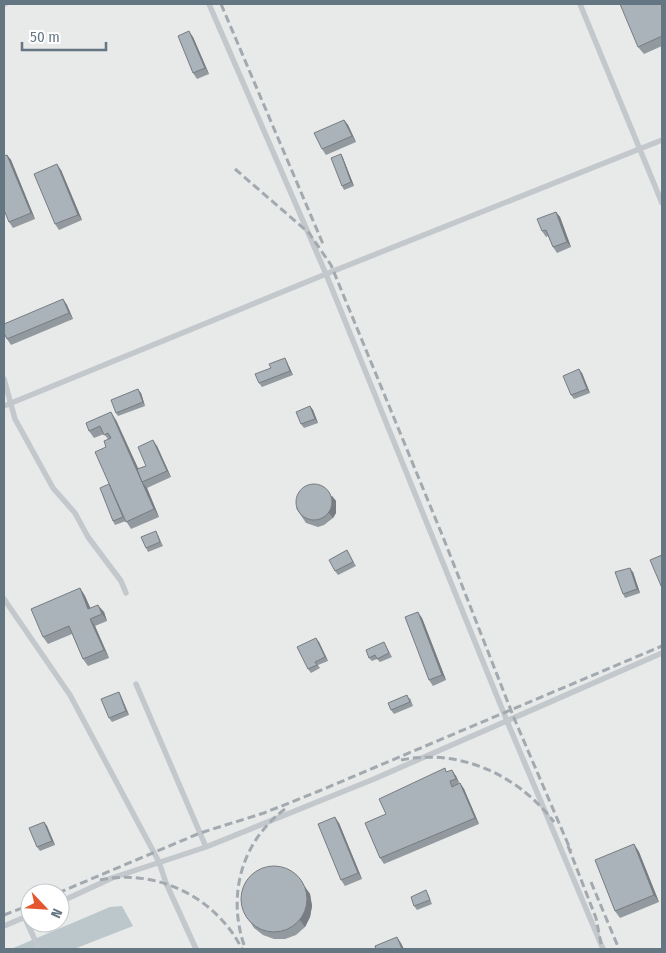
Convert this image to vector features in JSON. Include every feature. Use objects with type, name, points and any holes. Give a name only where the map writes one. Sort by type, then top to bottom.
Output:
[{"type":"lane","points":[[209,4],[326,274],[507,721],[603,949]]},
{"type":"lane","points":[[580,4],[662,203]]},
{"type":"lane","points":[[4,406],[326,274],[662,140]]},
{"type":"lane","points":[[4,379],[15,419],[54,488],[75,513],[88,537],[121,581],[126,593]]},
{"type":"lane","points":[[4,599],[70,695],[159,862],[166,883],[196,949]]},
{"type":"lane","points":[[70,897],[112,878],[206,847],[374,779],[662,653]]},
{"type":"lane","points":[[136,684],[206,847]]},
{"type":"lane","points":[[4,926],[20,920]]},
{"type":"lane","points":[[31,933],[39,949]]},
{"type":"shaded area","points":[[4,4],[662,4],[662,949],[4,949]]},
{"type":"shaded area","points":[[122,906],[133,926],[74,949],[11,949],[49,933],[70,933],[70,924],[110,907]]},
{"type":"building","points":[[620,4],[662,4],[662,36],[638,47]]},
{"type":"building","points":[[189,31],[205,68],[193,73],[178,36]]},
{"type":"building","points":[[344,120],[352,136],[322,149],[314,133]]},
{"type":"building","points":[[341,154],[351,182],[342,186],[331,158]]},
{"type":"building","points":[[7,155],[31,213],[9,222],[4,210],[4,156]]},
{"type":"building","points":[[57,164],[78,215],[55,224],[34,174]]},
{"type":"building","points":[[556,212],[567,242],[553,247],[546,230],[542,231],[537,219]]},
{"type":"building","points":[[63,299],[69,313],[7,339],[4,333],[4,324]]},
{"type":"building","points":[[285,358],[290,371],[259,383],[255,374],[271,368],[269,364]]},
{"type":"building","points":[[579,369],[587,389],[571,395],[563,376]]},
{"type":"building","points":[[138,389],[143,402],[116,413],[111,400]]},
{"type":"building","points":[[310,406],[315,419],[301,424],[296,412]]},
{"type":"building","points":[[111,412],[154,509],[126,522],[95,452],[106,447],[104,441],[111,438],[108,433],[104,435],[100,426],[89,431],[86,423]]},
{"type":"building","points":[[153,440],[167,471],[142,482],[137,469],[146,466],[138,447]]},
{"type":"building","points":[[109,484],[123,517],[113,521],[100,488]]},
{"type":"building","points":[[314,484],[321,485],[327,489],[331,495],[331,509],[327,515],[321,519],[314,520],[307,519],[301,515],[297,509],[296,502],[297,495],[301,489],[307,485]]},
{"type":"building","points":[[156,531],[160,542],[146,548],[141,537]]},
{"type":"building","points":[[347,550],[353,562],[335,571],[329,560]]},
{"type":"building","points":[[662,555],[662,588],[650,560]]},
{"type":"building","points":[[630,568],[637,589],[623,594],[615,572]]},
{"type":"building","points":[[80,588],[88,609],[98,605],[102,614],[90,619],[104,650],[83,659],[69,626],[43,637],[31,609]]},
{"type":"building","points":[[418,612],[442,675],[429,680],[405,617]]},
{"type":"building","points":[[316,638],[325,657],[315,662],[317,665],[308,669],[297,647]]},
{"type":"building","points":[[384,642],[389,653],[377,659],[375,655],[369,658],[366,650]]},
{"type":"building","points":[[119,692],[126,711],[109,718],[101,699]]},
{"type":"building","points":[[407,695],[410,702],[391,710],[388,703]]},
{"type":"building","points":[[445,768],[446,772],[452,770],[456,779],[450,781],[452,787],[460,783],[475,818],[380,858],[365,823],[386,814],[379,799]]},
{"type":"building","points":[[335,817],[358,873],[341,880],[318,824]]},
{"type":"building","points":[[44,822],[52,841],[37,847],[29,828]]},
{"type":"building","points":[[634,844],[654,895],[615,911],[595,860]]},
{"type":"building","points":[[274,866],[287,869],[297,876],[304,886],[307,899],[304,912],[297,922],[287,929],[274,932],[261,929],[251,922],[244,912],[241,899],[244,886],[251,876],[261,869]]},
{"type":"building","points":[[426,890],[430,900],[414,906],[411,897]]},
{"type":"building","points":[[397,937],[402,949],[376,949],[375,946]]},
{"type":"railway","points":[[221,4],[323,244]]},
{"type":"railway","points":[[235,169],[309,233],[331,265],[443,537],[514,718],[571,851]]},
{"type":"railway","points":[[70,888],[200,833],[264,813],[319,791],[662,646]]},
{"type":"railway","points":[[401,760],[423,757],[445,758],[466,762],[486,769],[523,791],[540,805],[554,822]]},
{"type":"railway","points":[[244,945],[237,907],[238,888],[242,870],[258,837],[270,822],[285,809]]},
{"type":"railway","points":[[568,846],[596,918],[602,949]]},
{"type":"railway","points":[[100,880],[121,877],[142,878],[182,890],[200,901],[217,915],[231,931],[242,949]]},
{"type":"railway","points":[[591,882],[619,949]]},
{"type":"railway","points":[[4,915],[20,909]]}]
